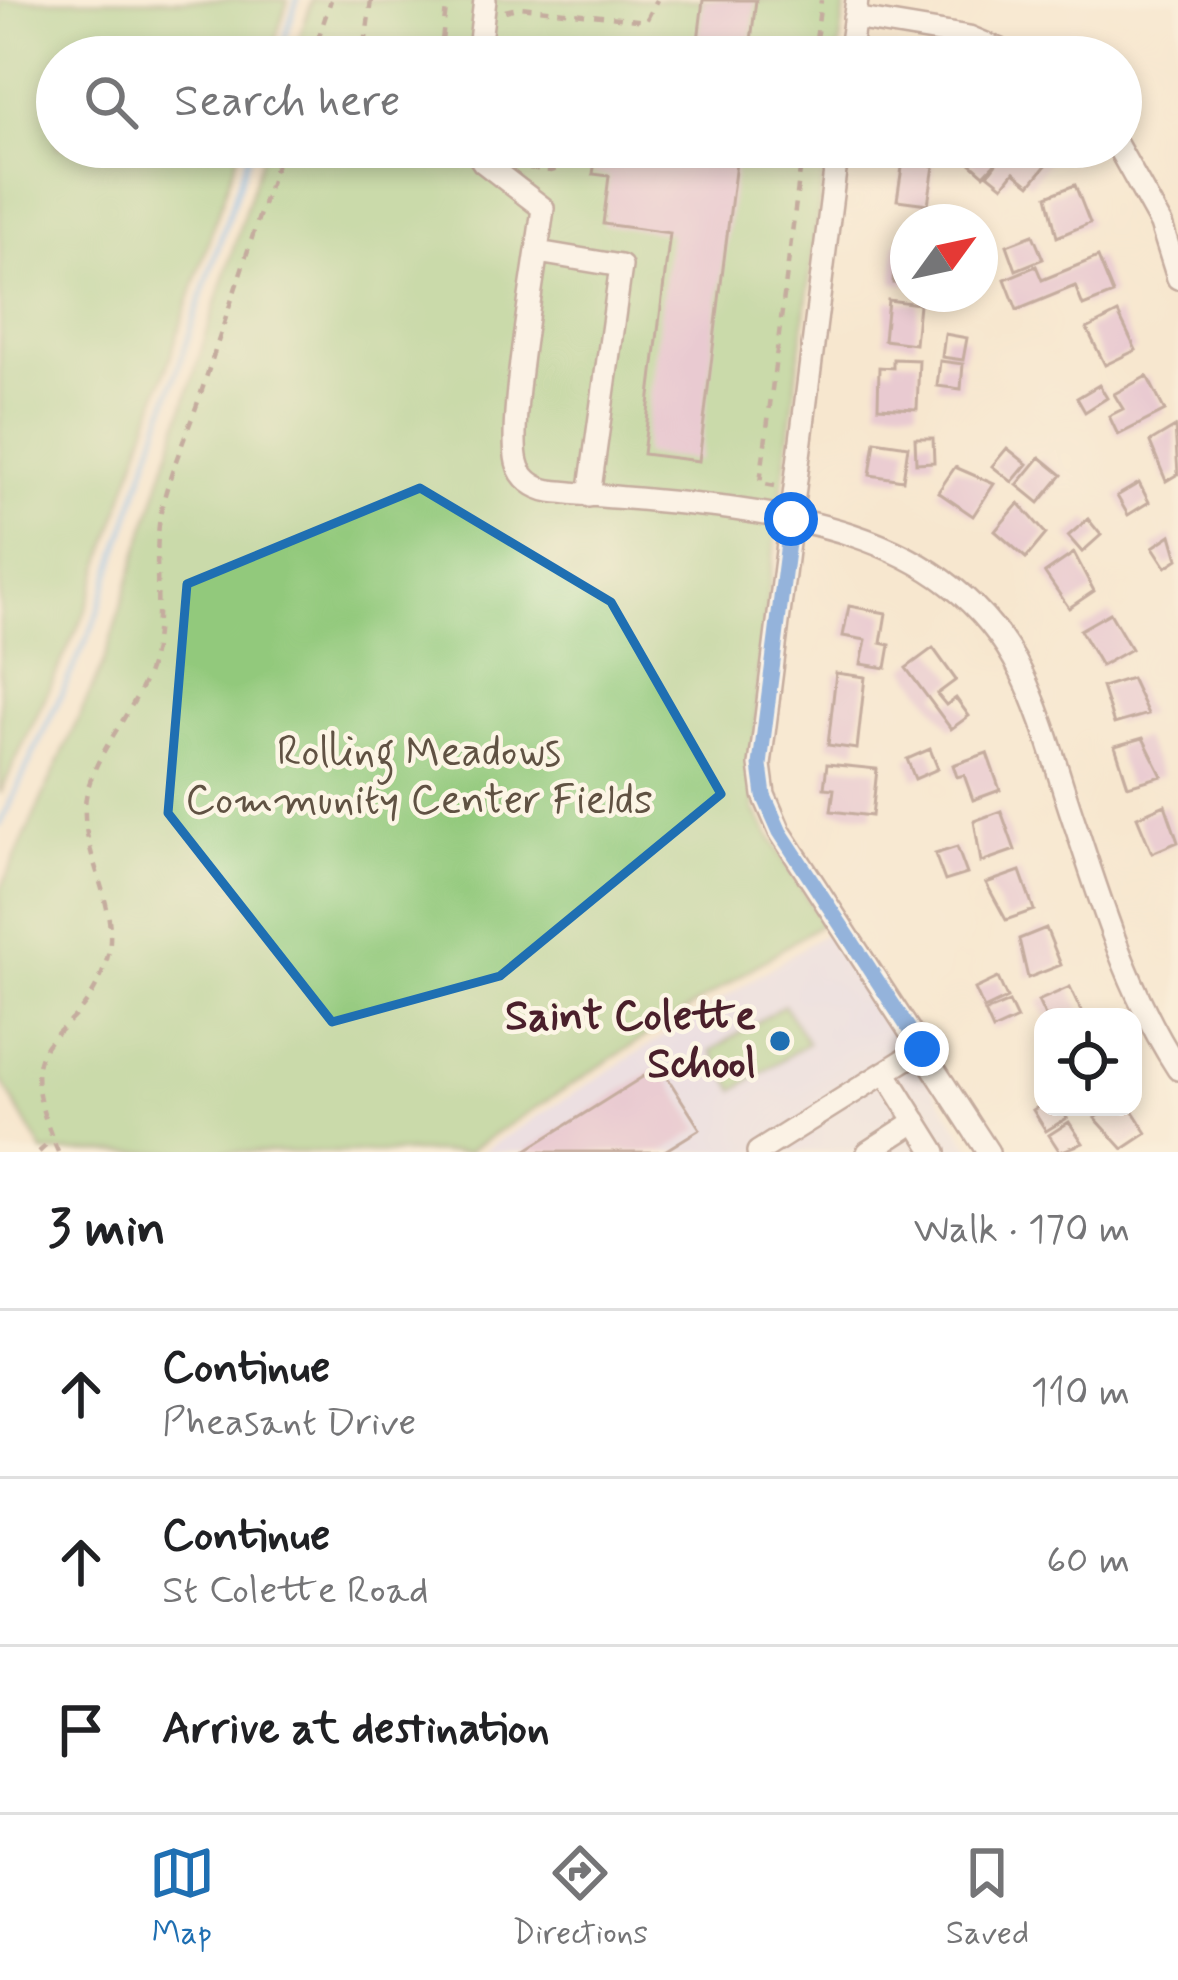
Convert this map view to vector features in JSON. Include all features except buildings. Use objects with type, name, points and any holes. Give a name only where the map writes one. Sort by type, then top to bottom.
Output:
[{"type":"street","points":[[481,36],[485,0]]},
{"type":"street","points":[[855,9],[965,36]]},
{"type":"street","points":[[491,168],[543,208],[516,460],[524,478],[538,488],[791,519],[878,542],[918,562],[988,624],[1020,670],[1142,1013],[1174,1055]]},
{"type":"street","points":[[835,168],[760,765],[764,796],[780,832],[988,1152]]},
{"type":"street","points":[[1130,168],[1161,224],[1178,278]]},
{"type":"street","points":[[538,252],[621,266],[589,496]]},
{"type":"street","points":[[758,1152],[922,1049]]},
{"type":"street","points":[[885,1072],[935,1152]]},
{"type":"street","points":[[868,1152],[916,1121]]},
{"type":"path","points":[[319,36],[331,0]]},
{"type":"path","points":[[366,36],[371,0]]},
{"type":"path","points":[[443,36],[447,0]]},
{"type":"path","points":[[500,21],[506,10],[521,7],[646,21],[657,0]]},
{"type":"path","points":[[817,36],[821,0]]},
{"type":"path","points":[[28,1067],[32,1055],[83,999],[106,961],[109,932],[85,824],[88,788],[142,690],[152,659],[163,504],[275,168]]},
{"type":"path","points":[[531,168],[560,168]]},
{"type":"path","points":[[795,489],[760,483],[799,168]]},
{"type":"path","points":[[29,1095],[58,1152]]},
{"type":"path","points":[[39,1152],[51,1141]]},
{"type":"highlighted area","points":[[420,488],[611,602],[721,794],[500,976],[332,1022],[168,813],[187,584]]},
{"type":"shaded area","name":"Saint Colette School","points":[[832,929],[974,1152],[481,1152]]},
{"type":"green space","points":[[0,0],[288,0],[277,36],[36,36],[36,168],[233,168],[86,610],[0,794]]},
{"type":"green space","points":[[312,0],[846,0],[841,36],[300,36]]},
{"type":"green space","name":"Rolling Meadows Community Center Fields","points":[[258,168],[824,168],[758,672],[754,809],[822,923],[467,1152],[43,1152],[0,1078],[0,891],[103,664]]},
{"type":"green space","points":[[784,1005],[808,1043],[735,1090],[711,1051]]},
{"type":"waterway","points":[[286,36],[297,0]]},
{"type":"waterway","points":[[0,825],[93,626],[244,168]]},
{"type":"place","name":"Saint Colette School","points":[[780,1041]]},
{"type":"route","points":[[791,519],[760,765],[764,796],[780,832],[922,1049]]}]
